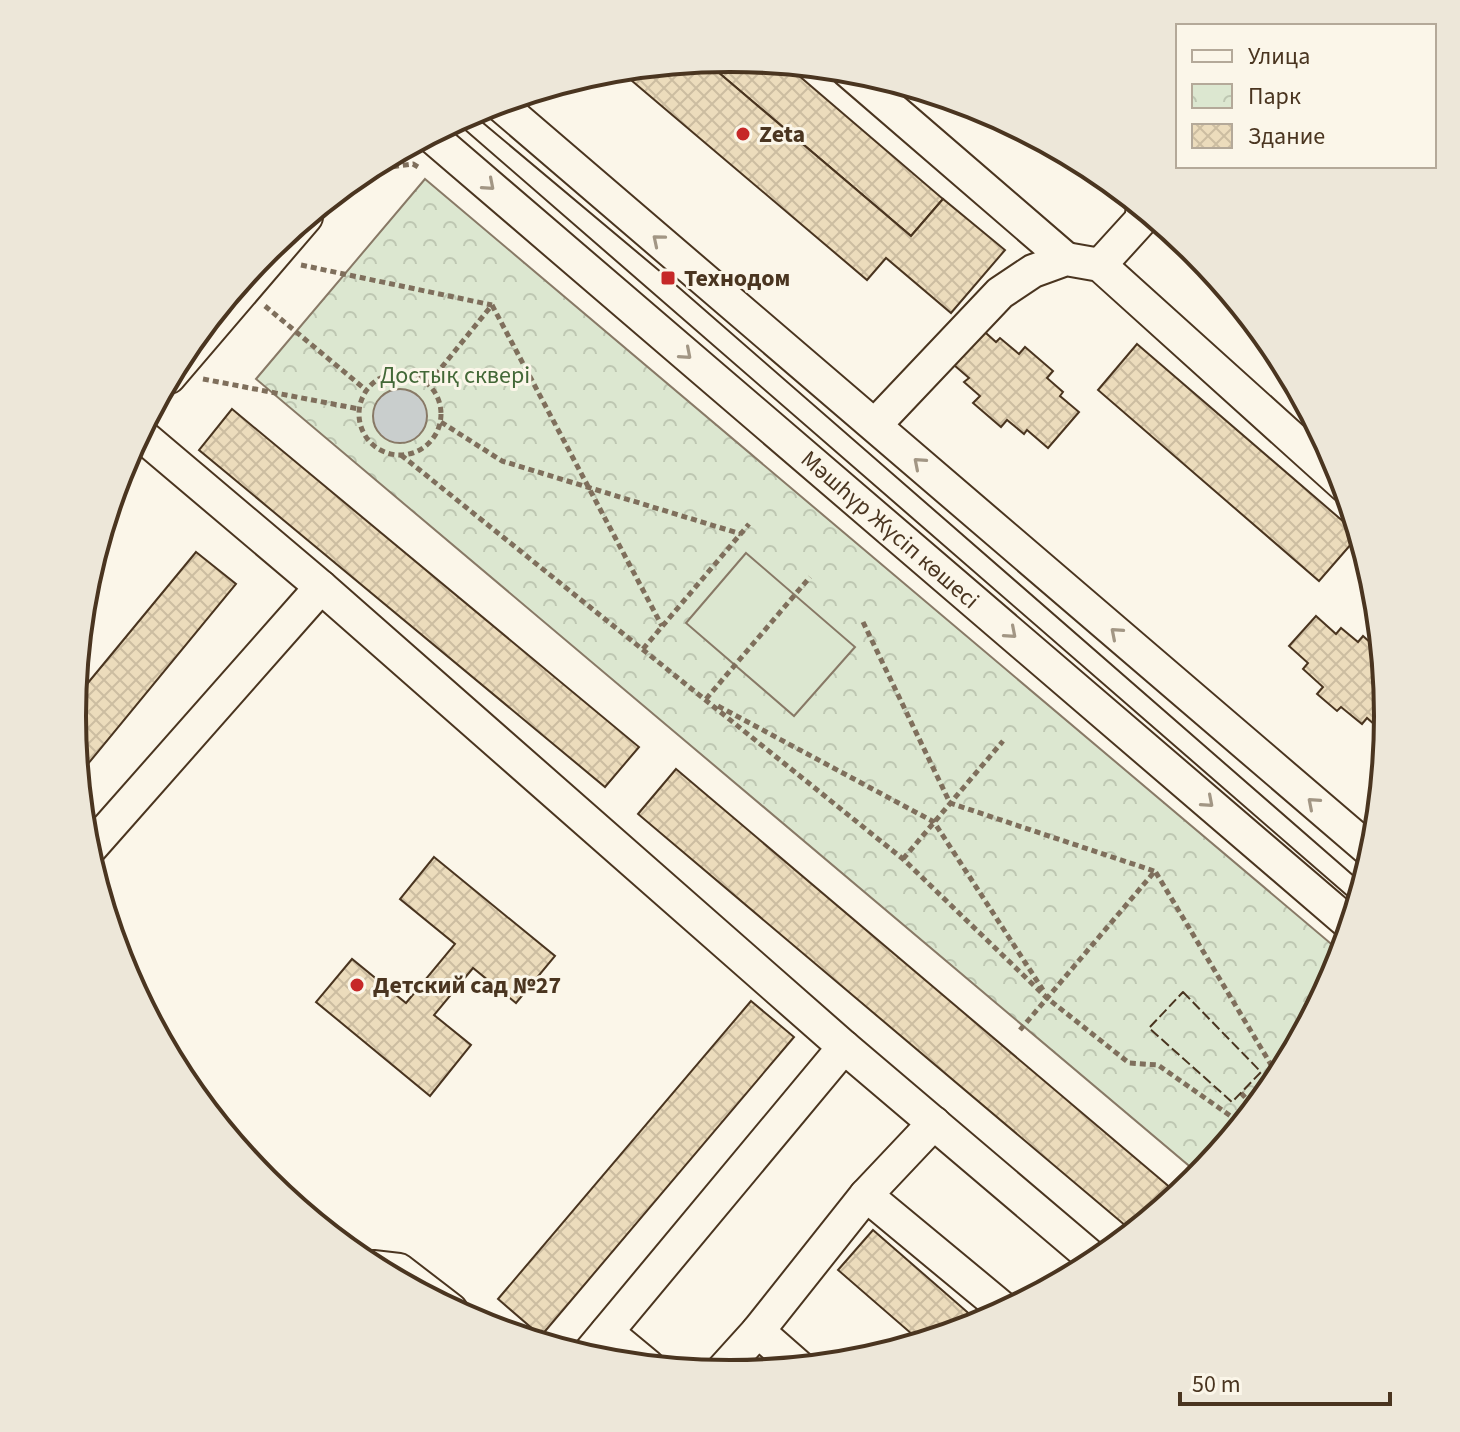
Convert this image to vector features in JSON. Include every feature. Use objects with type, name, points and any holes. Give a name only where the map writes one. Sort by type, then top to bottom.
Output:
[{"type":"street","points":[[866,86],[1066,259]]},
{"type":"street","points":[[508,112],[1362,839]]},
{"type":"street","name":"Мәшһүр Жүсіп көшесі","points":[[438,142],[1342,917]]},
{"type":"street","points":[[1100,265],[1141,220]]},
{"type":"street","points":[[875,425],[1000,293],[1033,271],[1066,259],[1100,265],[1324,467]]},
{"type":"street","points":[[148,440],[321,587],[844,1047],[1086,1252]]},
{"type":"street","points":[[98,840],[321,587]]},
{"type":"street","points":[[595,1346],[844,1047]]},
{"type":"street","points":[[732,1360],[866,1195],[934,1123]]},
{"type":"street","points":[[866,1195],[996,1302]]},
{"type":"street","points":[[758,1331],[788,1357]]},
{"type":"street","points":[[607,1332],[631,1352]]},
{"type":"path","points":[[395,166],[413,164],[423,170]]},
{"type":"path","points":[[298,264],[492,305]]},
{"type":"path","points":[[429,383],[492,305]]},
{"type":"path","points":[[492,305],[662,626]]},
{"type":"path","points":[[264,306],[366,390]]},
{"type":"path","points":[[403,372],[429,383],[442,408],[436,435],[427,446],[415,453],[387,453],[365,436],[359,409],[366,390],[377,380],[403,372]]},
{"type":"path","points":[[203,379],[359,409]]},
{"type":"path","points":[[441,422],[502,461],[741,534]]},
{"type":"path","points":[[401,455],[903,859],[1047,998],[1129,1063],[1158,1065],[1233,1118]]},
{"type":"path","points":[[643,649],[749,524]]},
{"type":"path","points":[[705,700],[810,577]]},
{"type":"path","points":[[863,622],[950,803],[1155,871],[1271,1065]]},
{"type":"path","points":[[705,700],[934,822],[1047,998]]},
{"type":"path","points":[[903,859],[1003,741]]},
{"type":"path","points":[[1020,1030],[1155,871]]},
{"type":"path","points":[[1241,1093],[1247,1099]]},
{"type":"green space","name":"Достық сквері","points":[[425,179],[1332,944],[1308,1001],[1288,1038],[1241,1108],[1190,1166],[256,379]]},
{"type":"green space","points":[[746,553],[855,647],[794,716],[686,623]]},
{"type":"shaded area","points":[[400,389],[419,397],[427,416],[419,435],[400,443],[381,435],[373,416],[381,397]]},
{"type":"building","points":[[718,72],[800,76],[943,199],[911,236]]},
{"type":"building","name":"Zeta","points":[[718,72],[911,236],[943,199],[1005,250],[951,313],[886,258],[867,280],[631,80]]},
{"type":"building","points":[[977,325],[996,342],[1000,338],[1019,354],[1025,347],[1053,371],[1047,378],[1063,392],[1060,396],[1079,412],[1048,448],[1027,430],[1024,434],[1007,420],[1001,427],[973,403],[980,396],[964,382],[969,378],[947,359]]},
{"type":"building","points":[[1137,344],[1344,522],[1351,545],[1319,581],[1098,390]]},
{"type":"building","points":[[232,409],[639,747],[605,787],[199,450]]},
{"type":"building","points":[[196,552],[236,584],[88,764],[87,684]]},
{"type":"building","points":[[1316,616],[1336,634],[1341,628],[1358,642],[1363,636],[1369,641],[1374,724],[1367,718],[1362,724],[1341,707],[1337,711],[1317,694],[1323,687],[1303,669],[1308,663],[1289,646]]},
{"type":"building","points":[[676,769],[1169,1187],[1125,1225],[638,814]]},
{"type":"building","name":"Детский сад №27","points":[[434,857],[555,956],[516,1003],[473,968],[434,1015],[471,1045],[430,1096],[316,1002],[352,959],[406,1003],[455,944],[400,899]]},
{"type":"building","points":[[751,1001],[794,1037],[544,1332],[533,1329],[498,1299]]},
{"type":"building","points":[[873,1230],[969,1314],[911,1334],[838,1270]]},
{"type":"tram line","points":[[482,122],[668,278],[1354,876]]},
{"type":"tram line","points":[[465,129],[1348,896]]},
{"type":"fence","points":[[1183,992],[1261,1072],[1232,1102],[1149,1028],[1183,992]]},
{"type":"place","name":"Zeta","points":[[743,134]]},
{"type":"place","name":"Технодом","points":[[668,278]]},
{"type":"place","name":"Детский сад №27","points":[[357,985]]}]
